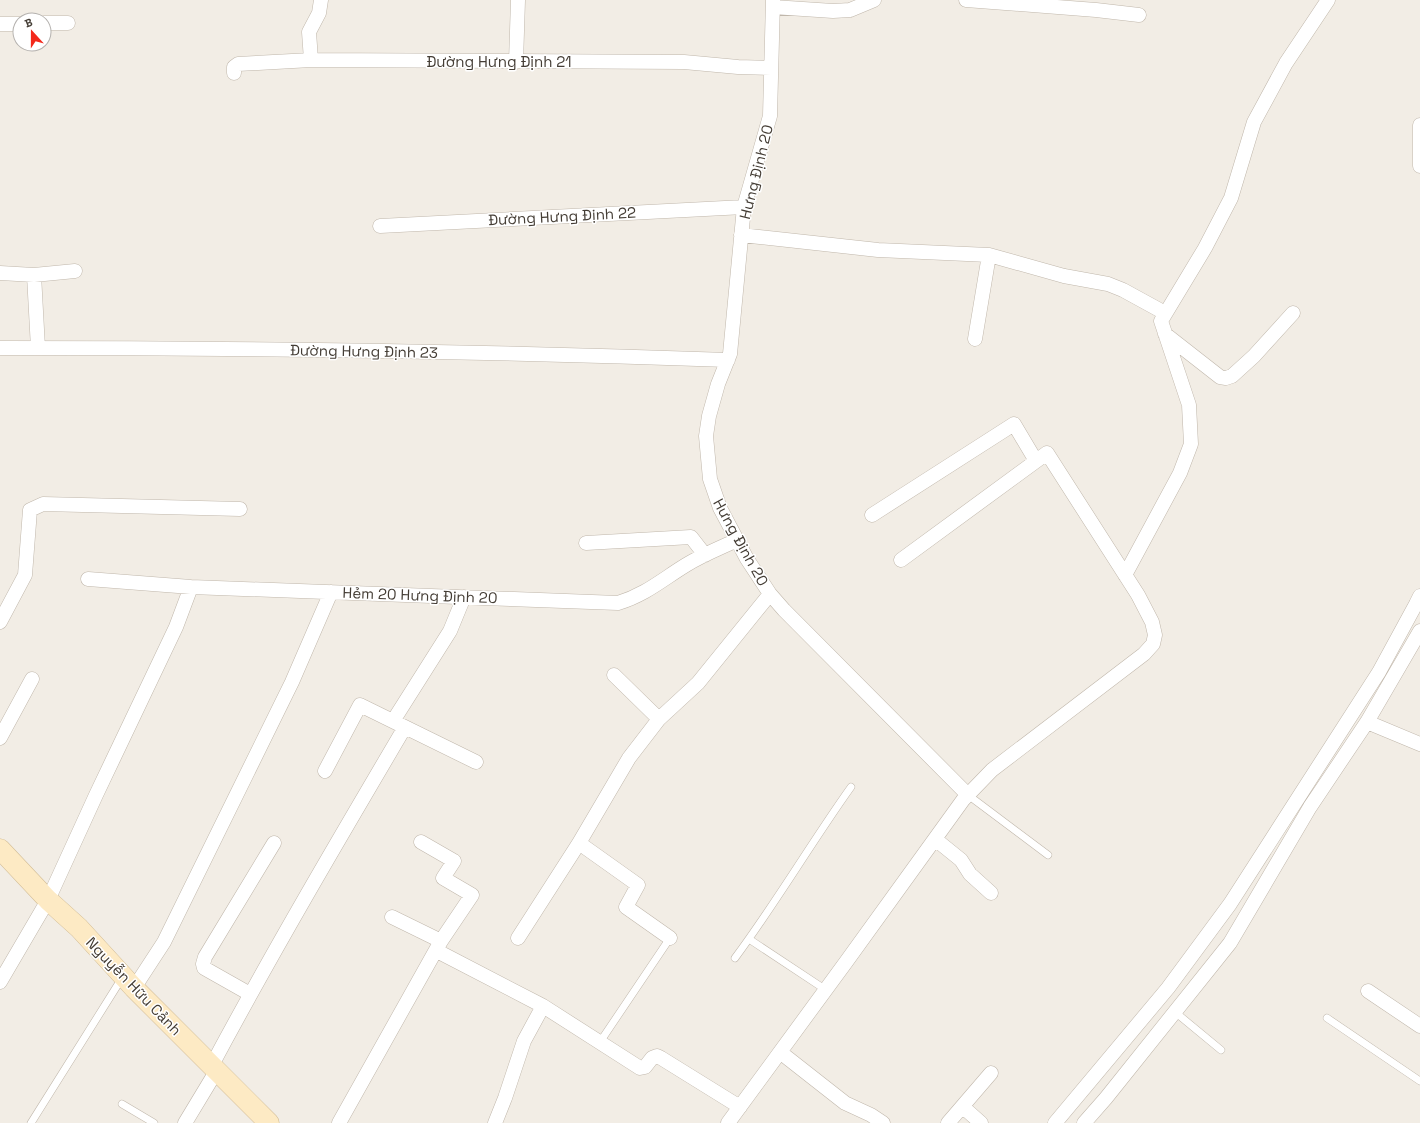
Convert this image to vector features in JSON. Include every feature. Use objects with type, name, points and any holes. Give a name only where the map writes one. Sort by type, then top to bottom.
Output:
[{"type":"street","points":[[311,60],[310,32],[319,13],[321,0]]},
{"type":"street","points":[[516,62],[518,0]]},
{"type":"street","points":[[773,3],[833,11],[850,10],[874,0]]},
{"type":"street","points":[[966,0],[1096,10],[1139,15]]},
{"type":"street","points":[[1126,575],[1180,473],[1192,444],[1190,405],[1161,322],[1205,248],[1231,198],[1254,122],[1286,63],[1328,0]]},
{"type":"street","name":"Hưng Định 20","points":[[773,3],[770,116],[744,207],[730,354],[718,384],[709,416],[706,449],[710,478],[720,508],[747,559],[770,594],[968,795]]},
{"type":"street","points":[[52,23],[68,23]]},
{"type":"street","points":[[0,24],[12,24]]},
{"type":"street","name":"Đường Hưng Định 21","points":[[234,73],[234,67],[238,64],[311,60],[684,62],[738,67],[771,68]]},
{"type":"street","points":[[1420,126],[1420,166]]},
{"type":"street","name":"Đường Hưng Định 22","points":[[380,226],[744,207]]},
{"type":"street","points":[[741,235],[878,250],[989,255],[1064,276],[1108,284],[1123,290],[1165,313]]},
{"type":"street","points":[[976,340],[989,255]]},
{"type":"street","points":[[0,273],[34,275],[76,271]]},
{"type":"street","points":[[34,275],[38,348]]},
{"type":"street","points":[[1165,334],[1220,377],[1226,378],[1232,376],[1254,356],[1293,313]]},
{"type":"street","name":"Đường Hưng Định 23","points":[[0,348],[228,349],[584,355],[728,360]]},
{"type":"street","points":[[872,515],[1014,424],[1036,461]]},
{"type":"street","points":[[728,1123],[968,795],[992,770],[1144,654],[1152,644],[1155,635],[1152,622],[1138,595],[1047,453],[901,560]]},
{"type":"street","points":[[0,622],[25,575],[30,510],[43,504],[240,509]]},
{"type":"street","points":[[586,543],[691,537],[705,555]]},
{"type":"street","name":"Hẻm 20 Hưng Định 20","points":[[88,579],[191,587],[618,603],[632,599],[649,590],[686,564],[737,540]]},
{"type":"street","points":[[0,982],[48,900],[99,788],[176,627],[191,587]]},
{"type":"street","points":[[128,982],[164,942],[292,682],[331,592]]},
{"type":"street","points":[[518,938],[579,843],[629,758],[659,719],[698,683],[770,594]]},
{"type":"street","points":[[1055,1123],[1111,1054],[1168,988],[1230,904],[1379,672],[1420,596]]},
{"type":"street","points":[[185,1123],[250,994],[318,874],[450,631],[464,597]]},
{"type":"street","points":[[1084,1123],[1230,943],[1310,807],[1367,722],[1420,631]]},
{"type":"street","points":[[614,675],[659,719]]},
{"type":"street","points":[[0,738],[32,679]]},
{"type":"street","points":[[325,772],[360,705],[476,762]]},
{"type":"street","points":[[1367,722],[1420,744]]},
{"type":"street","points":[[935,839],[961,860],[970,874],[991,893]]},
{"type":"street","points":[[339,1123],[439,946],[472,895],[443,878],[454,861],[421,842]]},
{"type":"street","points":[[250,994],[204,968],[203,964],[205,957],[274,843]]},
{"type":"street","points":[[579,843],[638,885],[626,907],[670,938]]},
{"type":"street","name":"Nguyễn Hữu Cảnh","points":[[0,849],[48,900],[79,928],[128,982],[269,1123]]},
{"type":"street","points":[[392,917],[543,1006],[640,1068],[645,1067],[652,1058],[657,1056],[740,1107]]},
{"type":"street","points":[[1368,991],[1420,1026]]},
{"type":"street","points":[[495,1123],[524,1041],[543,1006]]},
{"type":"street","points":[[780,1052],[845,1103],[871,1115],[883,1123]]},
{"type":"street","points":[[948,1123],[964,1107],[992,1074]]},
{"type":"street","points":[[964,1107],[981,1123]]},
{"type":"lane","points":[[736,958],[851,787]]},
{"type":"lane","points":[[968,795],[1048,855]]},
{"type":"lane","points":[[600,1042],[670,938]]},
{"type":"lane","points":[[749,939],[826,990]]},
{"type":"lane","points":[[31,1123],[128,982]]},
{"type":"lane","points":[[1175,1012],[1221,1050]]},
{"type":"lane","points":[[1327,1018],[1420,1081]]},
{"type":"lane","points":[[122,1104],[154,1123]]}]
